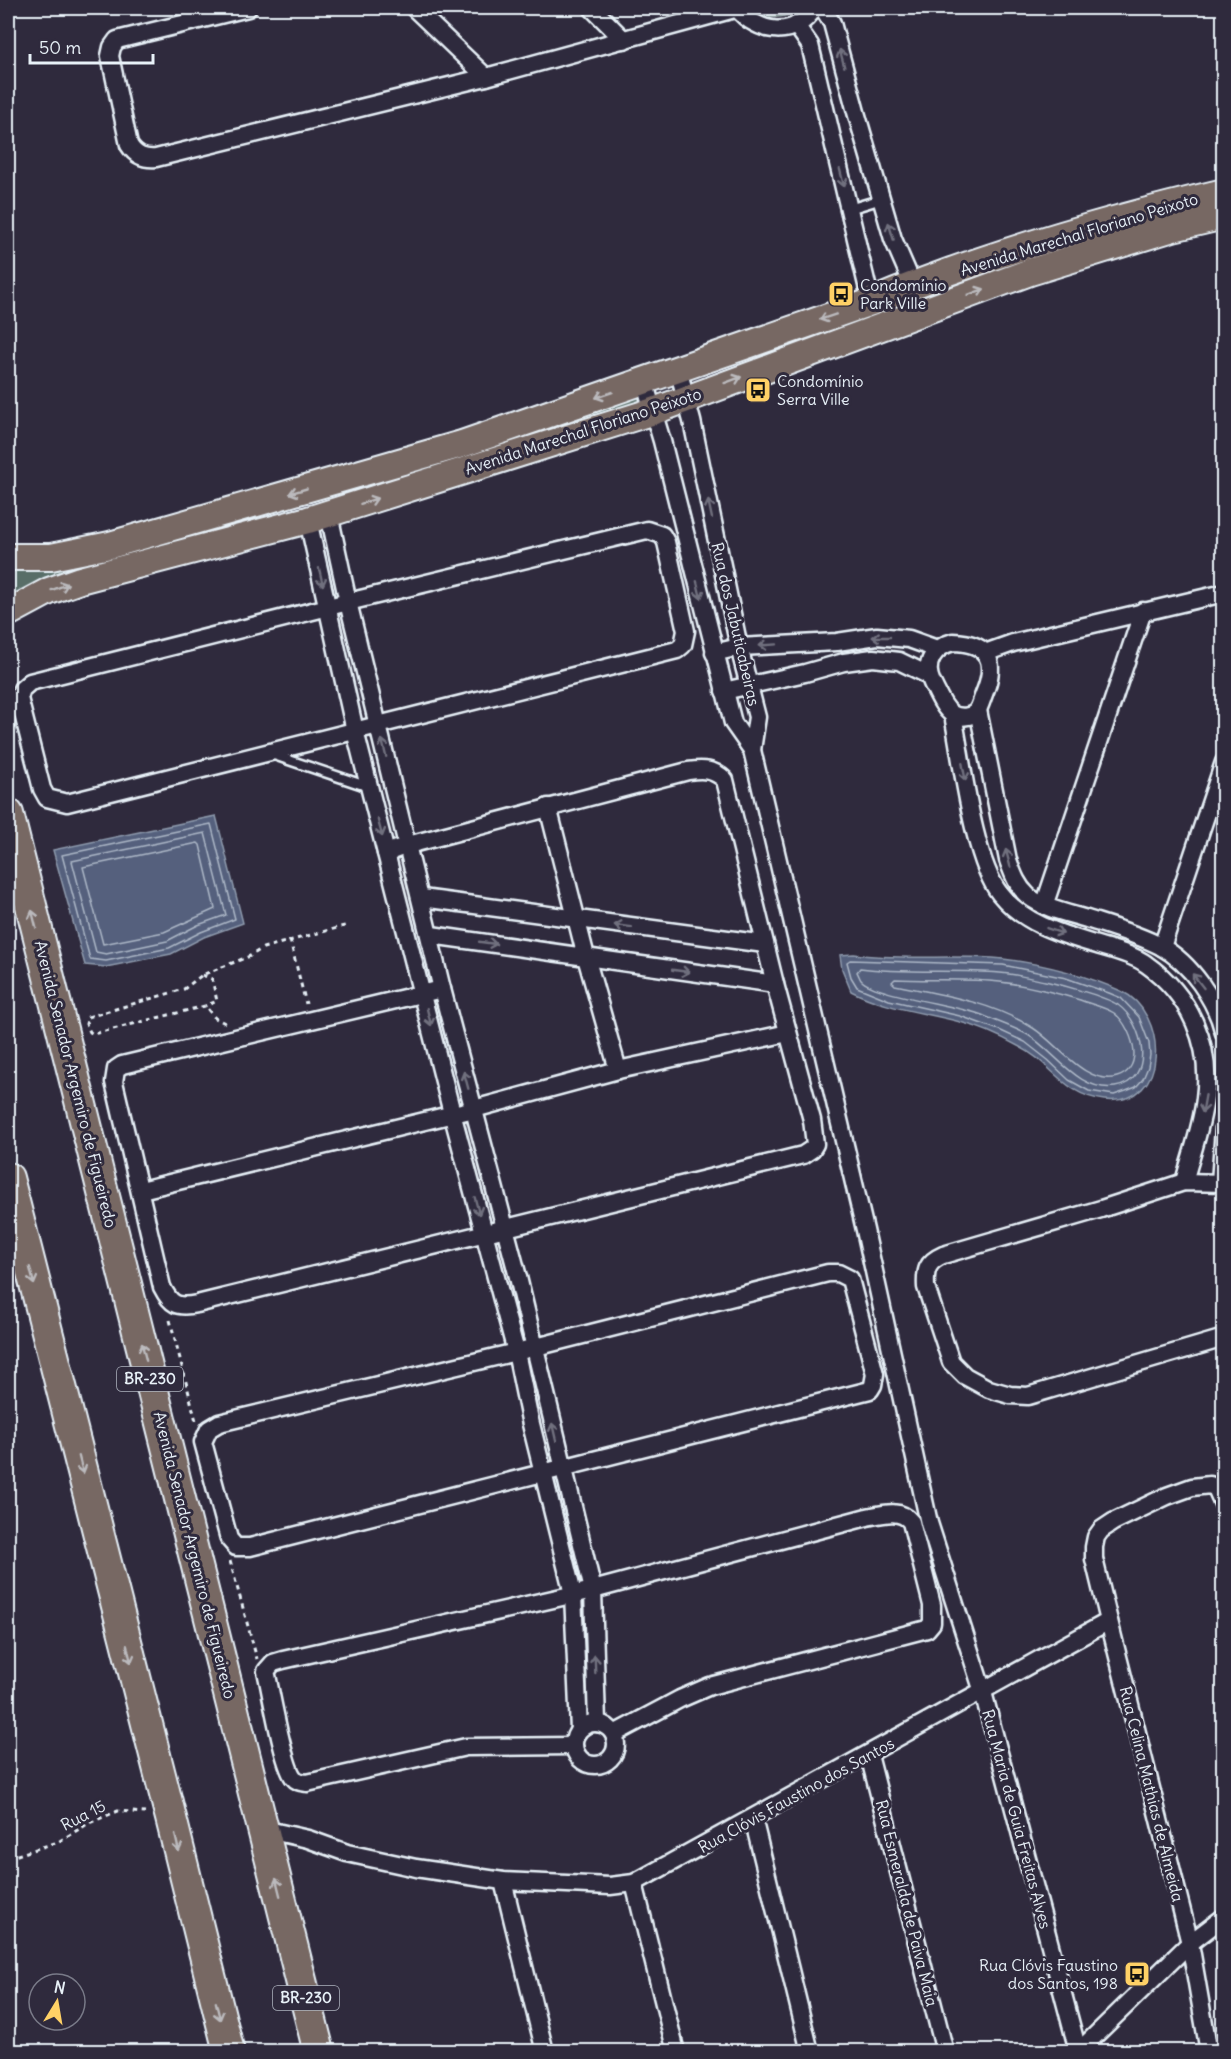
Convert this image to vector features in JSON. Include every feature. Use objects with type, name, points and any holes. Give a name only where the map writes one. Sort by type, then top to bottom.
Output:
[{"type":"highway","name":"Avenida Senador Argemiro de Figueiredo","points":[[8,814],[319,2052]]},
{"type":"highway","points":[[8,1178],[229,2052]]},
{"type":"main road","name":"Avenida Marechal Floriano Peixoto","points":[[8,557],[51,557],[110,545],[462,444],[1022,248],[1171,204],[1224,192]]},
{"type":"main road","name":"Avenida Marechal Floriano Peixoto","points":[[8,613],[49,591],[80,580],[318,517],[654,411],[1030,272],[1173,228],[1224,216]]},
{"type":"main road","points":[[549,414],[564,438]]},
{"type":"main road","points":[[246,506],[251,535]]},
{"type":"street","points":[[248,8],[117,40],[110,56],[129,145],[134,152],[141,157],[156,158],[486,77],[738,8],[746,19],[764,28],[783,29],[796,25],[814,8]]},
{"type":"street","points":[[414,8],[486,77]]},
{"type":"street","points":[[592,8],[624,40]]},
{"type":"street","points":[[822,8],[832,23],[882,199],[901,260],[913,285]]},
{"type":"street","points":[[796,25],[810,45],[871,302]]},
{"type":"street","points":[[822,94],[850,87]]},
{"type":"street","name":"Rua dos Jabuticabeiras","points":[[678,369],[687,397],[739,647],[758,717],[752,750]]},
{"type":"street","name":"Rua dos Jabuticabeiras","points":[[644,381],[654,411],[733,723],[752,750]]},
{"type":"street","points":[[318,517],[348,602],[422,898],[442,989],[505,1227],[593,1590],[597,1723]]},
{"type":"street","points":[[318,517],[328,608],[355,731],[452,1113],[516,1352],[573,1594],[577,1738],[580,1758],[585,1762],[604,1763],[610,1759],[616,1747],[614,1734],[604,1725],[590,1723],[577,1738],[466,1747],[307,1783],[297,1782],[292,1776],[285,1758],[266,1671],[273,1664],[283,1660],[573,1594],[593,1590],[867,1517],[898,1513],[906,1516],[911,1522],[933,1615],[932,1623],[927,1629],[710,1686],[614,1734]]},
{"type":"street","points":[[647,530],[662,535],[666,542],[686,631],[683,645],[677,650],[67,803],[47,798],[42,789],[19,698],[22,689],[30,682],[348,602],[647,530]]},
{"type":"street","points":[[985,653],[1013,643],[1224,593]]},
{"type":"street","points":[[1206,597],[1224,603]]},
{"type":"street","points":[[1044,906],[1143,611]]},
{"type":"street","points":[[714,653],[739,647],[837,642],[877,636],[909,639],[937,649]]},
{"type":"street","points":[[928,675],[931,656],[943,645],[966,642],[976,645],[985,653],[990,662],[991,672],[978,710],[1008,860],[1016,882],[1027,895],[1044,906],[1126,931],[1162,947],[1186,967],[1202,986],[1222,1022],[1200,1031]]},
{"type":"street","points":[[724,691],[844,662],[873,658],[899,661],[928,675],[947,709],[953,715],[975,832],[987,871],[1000,894],[1022,914],[1047,929],[1145,963],[1174,988],[1200,1031],[1207,1064],[1205,1099],[1184,1182]]},
{"type":"street","points":[[953,715],[966,717],[978,710]]},
{"type":"street","name":"Rua Maria de Guia Freitas Alves","points":[[752,750],[865,1230],[917,1471],[938,1554],[983,1692],[1078,2051]]},
{"type":"street","points":[[1162,947],[1224,762]]},
{"type":"street","points":[[387,853],[408,845],[688,771],[700,769],[718,773],[725,780],[775,984],[812,1120],[815,1144],[803,1155],[185,1307],[176,1305],[168,1299],[162,1287],[114,1082],[116,1069],[123,1065],[442,989]]},
{"type":"street","points":[[548,807],[576,920],[618,1070]]},
{"type":"street","points":[[422,898],[765,944]]},
{"type":"street","points":[[430,935],[775,984]]},
{"type":"street","points":[[141,1190],[618,1070],[788,1033]]},
{"type":"street","points":[[1224,1128],[1222,1182],[1184,1182],[943,1255],[931,1260],[927,1266],[926,1287],[951,1362],[965,1376],[989,1389],[1010,1395],[1028,1396],[1224,1338]]},
{"type":"street","points":[[828,1273],[838,1273],[850,1279],[875,1374],[870,1390],[863,1393],[250,1547],[242,1548],[232,1544],[205,1453],[203,1442],[209,1429],[219,1424],[534,1347],[828,1273]]},
{"type":"street","name":"Rua Celina Mathias de Almeida","points":[[1209,2052],[1190,1943],[1094,1559],[1096,1537],[1101,1530],[1167,1496],[1192,1487],[1210,1485],[1216,1488],[1224,1506]]},
{"type":"street","name":"Rua Clóvis Faustino dos Santos","points":[[634,1883],[1109,1622]]},
{"type":"street","name":"Rua Esmeralda de Paiva Maia","points":[[869,1755],[945,2052]]},
{"type":"street","points":[[753,1818],[810,2052]]},
{"type":"street","points":[[263,1829],[308,1839],[347,1853],[416,1868],[503,1881],[610,1886],[634,1883],[676,2052]]},
{"type":"street","points":[[503,1881],[545,2052]]},
{"type":"street","points":[[1078,2051],[1190,1943],[1224,1917]]},
{"type":"lane","points":[[849,209],[882,199]]},
{"type":"lane","points":[[268,753],[369,787]]},
{"type":"path","points":[[202,975],[212,979],[217,1001],[93,1034],[86,1024],[88,1017],[184,989],[202,975],[250,956],[263,948],[348,925]]},
{"type":"path","points":[[290,940],[306,1004]]},
{"type":"path","points":[[205,1006],[214,1018],[227,1024]]},
{"type":"path","points":[[168,1299],[169,1317],[194,1416],[198,1426],[205,1434]]},
{"type":"path","points":[[232,1544],[228,1556],[258,1665],[266,1671]]},
{"type":"path","name":"Rua 15","points":[[8,1858],[58,1842],[89,1823],[118,1811],[145,1812],[171,1818]]},
{"type":"green space","points":[[751,8],[800,8],[788,15],[776,17],[763,15]]},
{"type":"green space","points":[[643,385],[650,410],[565,436],[554,415]]},
{"type":"green space","points":[[244,511],[246,532],[8,609],[8,560]]},
{"type":"water","points":[[216,816],[243,923],[204,937],[171,954],[106,967],[85,965],[53,850]]},
{"type":"water","points":[[840,955],[1003,959],[1063,971],[1107,985],[1137,1002],[1148,1018],[1154,1037],[1155,1056],[1151,1074],[1142,1089],[1127,1098],[1105,1100],[1090,1097],[1068,1085],[1030,1053],[997,1035],[967,1024],[878,1002],[851,991],[842,969]]},
{"type":"place","name":"Condomínio Park Ville","points":[[841,294]]},
{"type":"place","name":"Condomínio Serra Ville","points":[[758,390]]},
{"type":"place","name":"Rua Clóvis Faustino dos Santos, 198","points":[[1137,1974]]}]
